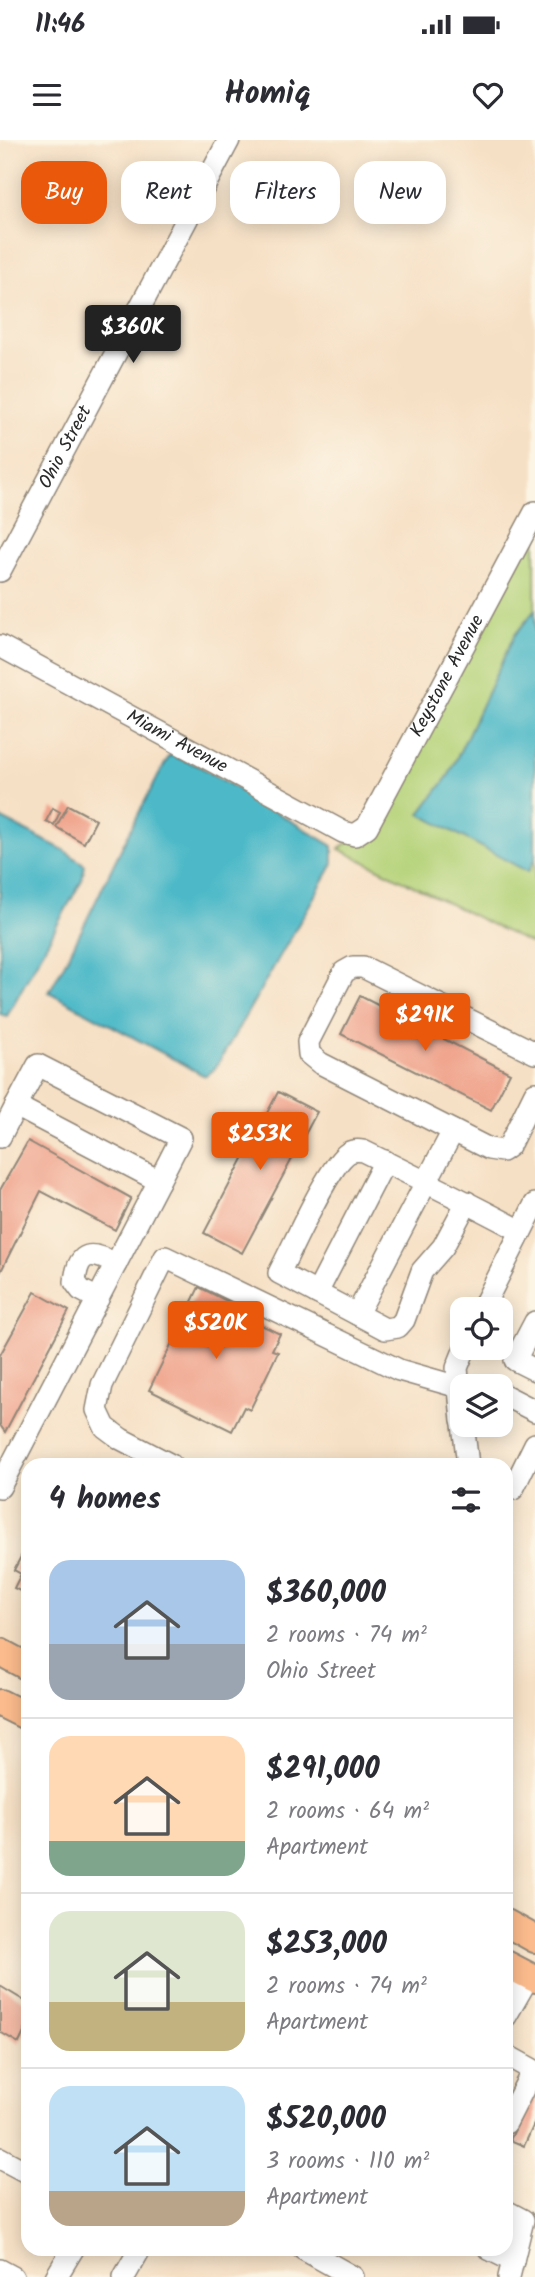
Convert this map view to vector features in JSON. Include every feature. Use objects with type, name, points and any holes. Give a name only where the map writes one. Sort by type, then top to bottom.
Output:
[{"type":"main road","points":[[0,1653],[21,1664]]},
{"type":"main road","points":[[0,1703],[21,1714]]},
{"type":"main road","points":[[513,1927],[535,1938]]},
{"type":"street","name":"Ohio Street","points":[[0,571],[229,140]]},
{"type":"street","name":"Keystone Avenue","points":[[355,835],[367,827],[535,512]]},
{"type":"street","name":"Miami Avenue","points":[[0,646],[343,832],[355,835]]},
{"type":"street","points":[[535,1053],[363,967],[353,967],[344,972],[308,1042],[309,1055],[320,1063],[489,1149],[502,1151],[509,1146],[535,1093]]},
{"type":"street","points":[[0,1137],[38,1065],[181,1138],[0,1487]]},
{"type":"street","points":[[16,1106],[159,1181]]},
{"type":"street","points":[[357,1314],[453,1131]]},
{"type":"street","points":[[467,1202],[443,1247],[422,1270],[404,1320],[398,1327],[385,1328],[279,1273],[332,1172],[345,1154],[363,1151],[467,1202],[522,1231]]},
{"type":"street","points":[[317,1293],[385,1161]]},
{"type":"street","points":[[488,1297],[535,1204]]},
{"type":"street","points":[[98,1299],[81,1290],[75,1282],[76,1268],[82,1259],[89,1255],[98,1255],[116,1264]]},
{"type":"street","points":[[158,1458],[121,1439],[105,1427],[97,1410],[102,1385],[165,1257],[399,1370],[450,1385]]},
{"type":"street","points":[[323,1331],[336,1303]]},
{"type":"street","points":[[535,1322],[516,1360],[535,1370]]},
{"type":"street","points":[[513,1399],[535,1410]]},
{"type":"street","points":[[464,1437],[467,1458]]},
{"type":"street","points":[[513,1489],[535,1444]]},
{"type":"street","points":[[513,1998],[523,1973]]},
{"type":"street","points":[[513,2059],[533,2070],[513,2109]]},
{"type":"street","points":[[0,2158],[21,2169]]},
{"type":"street","points":[[497,2256],[511,2269],[523,2220],[513,2215]]},
{"type":"street","points":[[56,2277],[69,2256]]},
{"type":"street","points":[[124,2277],[135,2256]]},
{"type":"street","points":[[316,2256],[353,2277]]},
{"type":"street","points":[[0,2270],[13,2277]]},
{"type":"green space","points":[[535,511],[535,610],[514,636],[449,775],[420,814],[528,871],[535,859],[535,946],[339,849],[364,828]]},
{"type":"water","points":[[535,610],[535,859],[528,872],[420,814],[449,775],[514,636]]},
{"type":"water","points":[[170,755],[199,766],[333,846],[333,864],[215,1069],[205,1076],[49,992]]},
{"type":"water","points":[[0,818],[62,849],[85,865],[82,880],[7,1016],[0,1014]]},
{"type":"building","points":[[68,805],[96,820],[84,843],[56,827]]},
{"type":"building","points":[[53,808],[60,812],[54,825],[46,821]]},
{"type":"building","points":[[360,996],[510,1073],[491,1110],[341,1034]]},
{"type":"building","points":[[278,1092],[317,1112],[242,1253],[204,1233]]},
{"type":"building","points":[[28,1141],[131,1198],[115,1230],[41,1191],[0,1273],[0,1190]]},
{"type":"building","points":[[199,1287],[229,1302],[226,1308],[280,1334],[272,1350],[278,1352],[250,1410],[244,1407],[232,1431],[149,1390]]},
{"type":"building","points":[[35,1292],[69,1311],[5,1432],[0,1425],[0,1355]]},
{"type":"building","points":[[21,1556],[21,1574],[14,1570]]},
{"type":"building","points":[[21,1574],[21,1592],[14,1588]]},
{"type":"building","points":[[0,1986],[21,1999],[21,2039],[19,2043],[0,2032]]},
{"type":"building","points":[[532,2093],[535,2094],[535,2122],[524,2146],[513,2141],[513,2134]]}]
